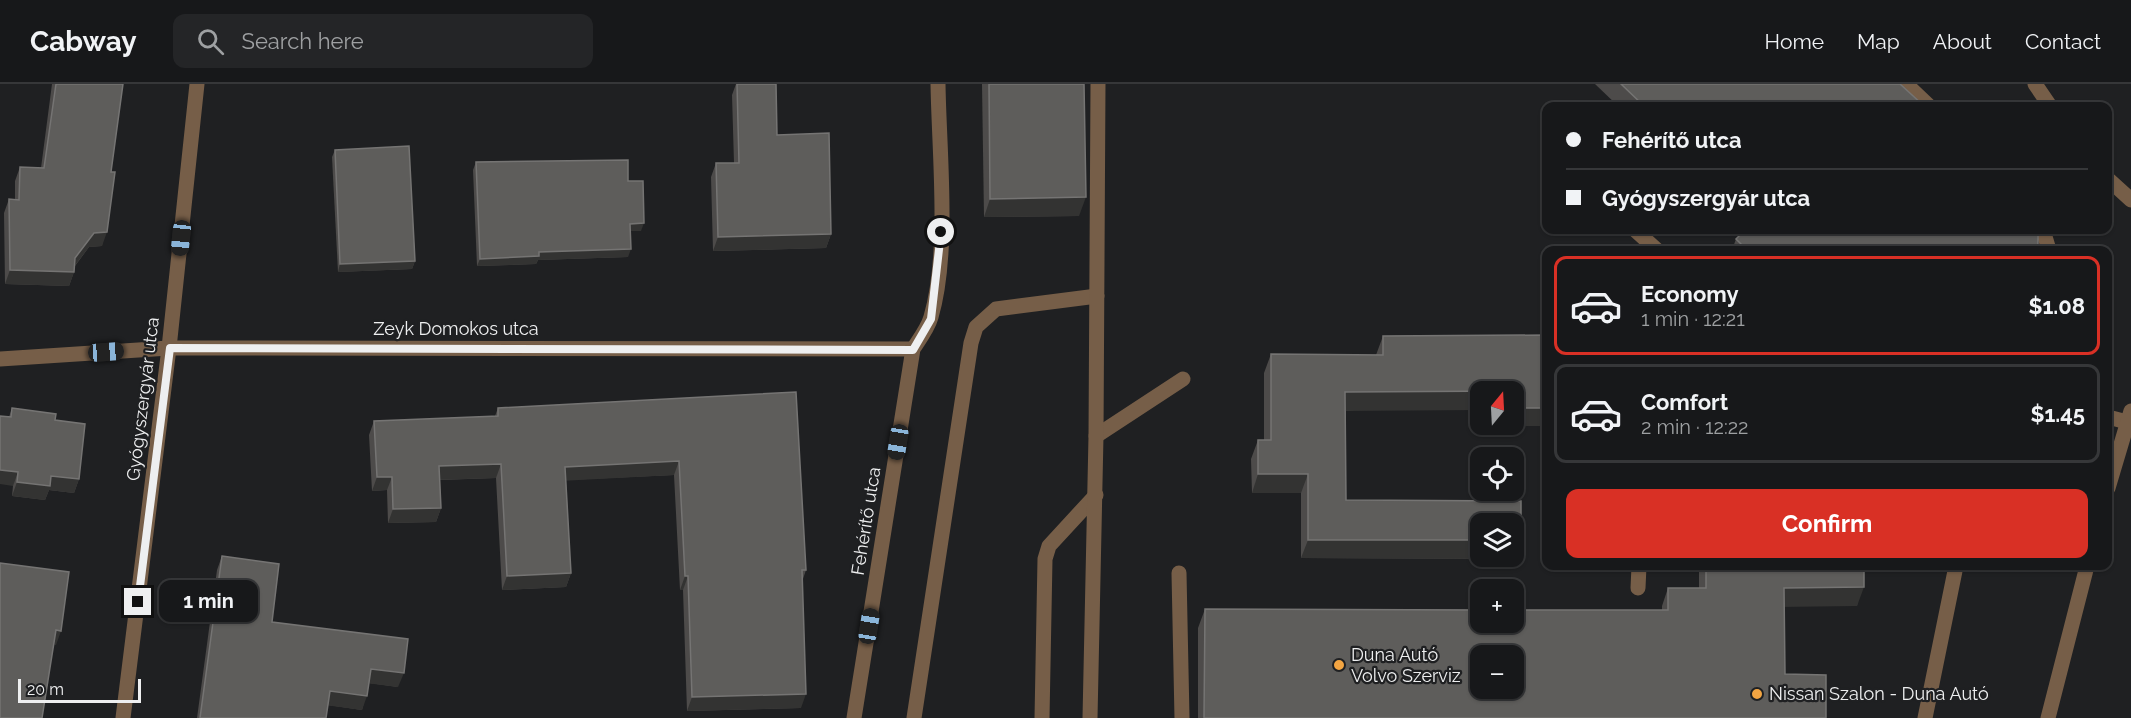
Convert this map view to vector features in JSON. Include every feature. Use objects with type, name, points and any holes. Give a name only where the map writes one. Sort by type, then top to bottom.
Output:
[{"type":"street","name":"Gyógyszergyár utca","points":[[123,718],[170,348],[197,84]]},
{"type":"street","name":"Fehérítő utca","points":[[854,718],[913,350],[931,319],[941,232],[938,84]]},
{"type":"street","points":[[1090,718],[1096,436],[1098,84]]},
{"type":"street","points":[[1906,84],[1925,102]]},
{"type":"street","points":[[2035,84],[2047,102]]},
{"type":"street","points":[[2112,183],[2131,200]]},
{"type":"street","points":[[1639,234],[1653,246]]},
{"type":"street","points":[[914,718],[971,343],[976,327],[996,309],[1097,296]]},
{"type":"street","name":"Zeyk Domokos utca","points":[[0,359],[170,348],[913,350]]},
{"type":"street","points":[[1096,436],[1183,380]]},
{"type":"street","points":[[2112,417],[2129,417],[2112,471]]},
{"type":"street","points":[[2112,471],[2131,441]]},
{"type":"street","points":[[1042,718],[1045,559],[1049,546],[1095,495]]},
{"type":"street","points":[[1638,588],[1639,570]]},
{"type":"street","points":[[1925,718],[1955,570]]},
{"type":"street","points":[[2048,718],[2086,570]]},
{"type":"street","points":[[1179,573],[1182,718]]},
{"type":"building","points":[[56,84],[123,84],[111,172],[115,172],[107,232],[94,233],[75,258],[74,272],[10,270],[9,199],[19,200],[20,167],[44,168]]},
{"type":"building","points":[[737,84],[776,84],[777,135],[829,133],[831,234],[718,237],[716,163],[739,163]]},
{"type":"building","points":[[989,84],[1084,84],[1086,197],[990,199]]},
{"type":"building","points":[[1621,84],[1900,84],[1920,102],[1640,102]]},
{"type":"building","points":[[409,146],[415,261],[340,264],[335,150]]},
{"type":"building","points":[[628,160],[628,181],[643,181],[644,223],[630,224],[631,249],[539,252],[539,256],[480,259],[476,162]]},
{"type":"building","points":[[1741,234],[2038,234],[2038,246],[1743,246],[1736,239]]},
{"type":"building","points":[[1542,335],[1542,408],[1524,408],[1524,381],[1470,381],[1470,391],[1345,392],[1346,500],[1521,501],[1521,513],[1470,513],[1470,540],[1308,540],[1308,474],[1258,474],[1258,440],[1271,440],[1271,354],[1383,355],[1383,336]]},
{"type":"building","points":[[796,392],[806,570],[802,570],[806,694],[692,697],[688,576],[685,576],[679,461],[565,467],[571,573],[507,576],[501,464],[439,466],[441,508],[393,509],[392,477],[377,477],[374,421],[498,416],[498,408]]},
{"type":"building","points":[[12,408],[56,414],[55,420],[85,424],[79,479],[51,476],[50,486],[17,482],[18,472],[0,470],[0,416],[11,417]]},
{"type":"building","points":[[222,556],[279,564],[272,622],[408,639],[404,673],[371,669],[367,696],[330,691],[326,718],[200,718]]},
{"type":"building","points":[[0,563],[69,572],[61,631],[56,630],[42,718],[0,718]]},
{"type":"building","name":"Duna Autó Volvo Szerviz","points":[[1706,570],[1864,570],[1864,587],[1784,588],[1785,674],[1826,675],[1826,718],[1204,718],[1205,609],[1470,610],[1470,633],[1524,633],[1524,610],[1668,610],[1668,588],[1706,588]]},
{"type":"place","name":"Duna Autó Volvo Szerviz","points":[[1339,665]]},
{"type":"place","name":"Nissan Szalon - Duna Autó","points":[[1757,694]]},
{"type":"route","points":[[138,602],[170,348],[888,348],[913,350],[931,319],[941,232]]}]
